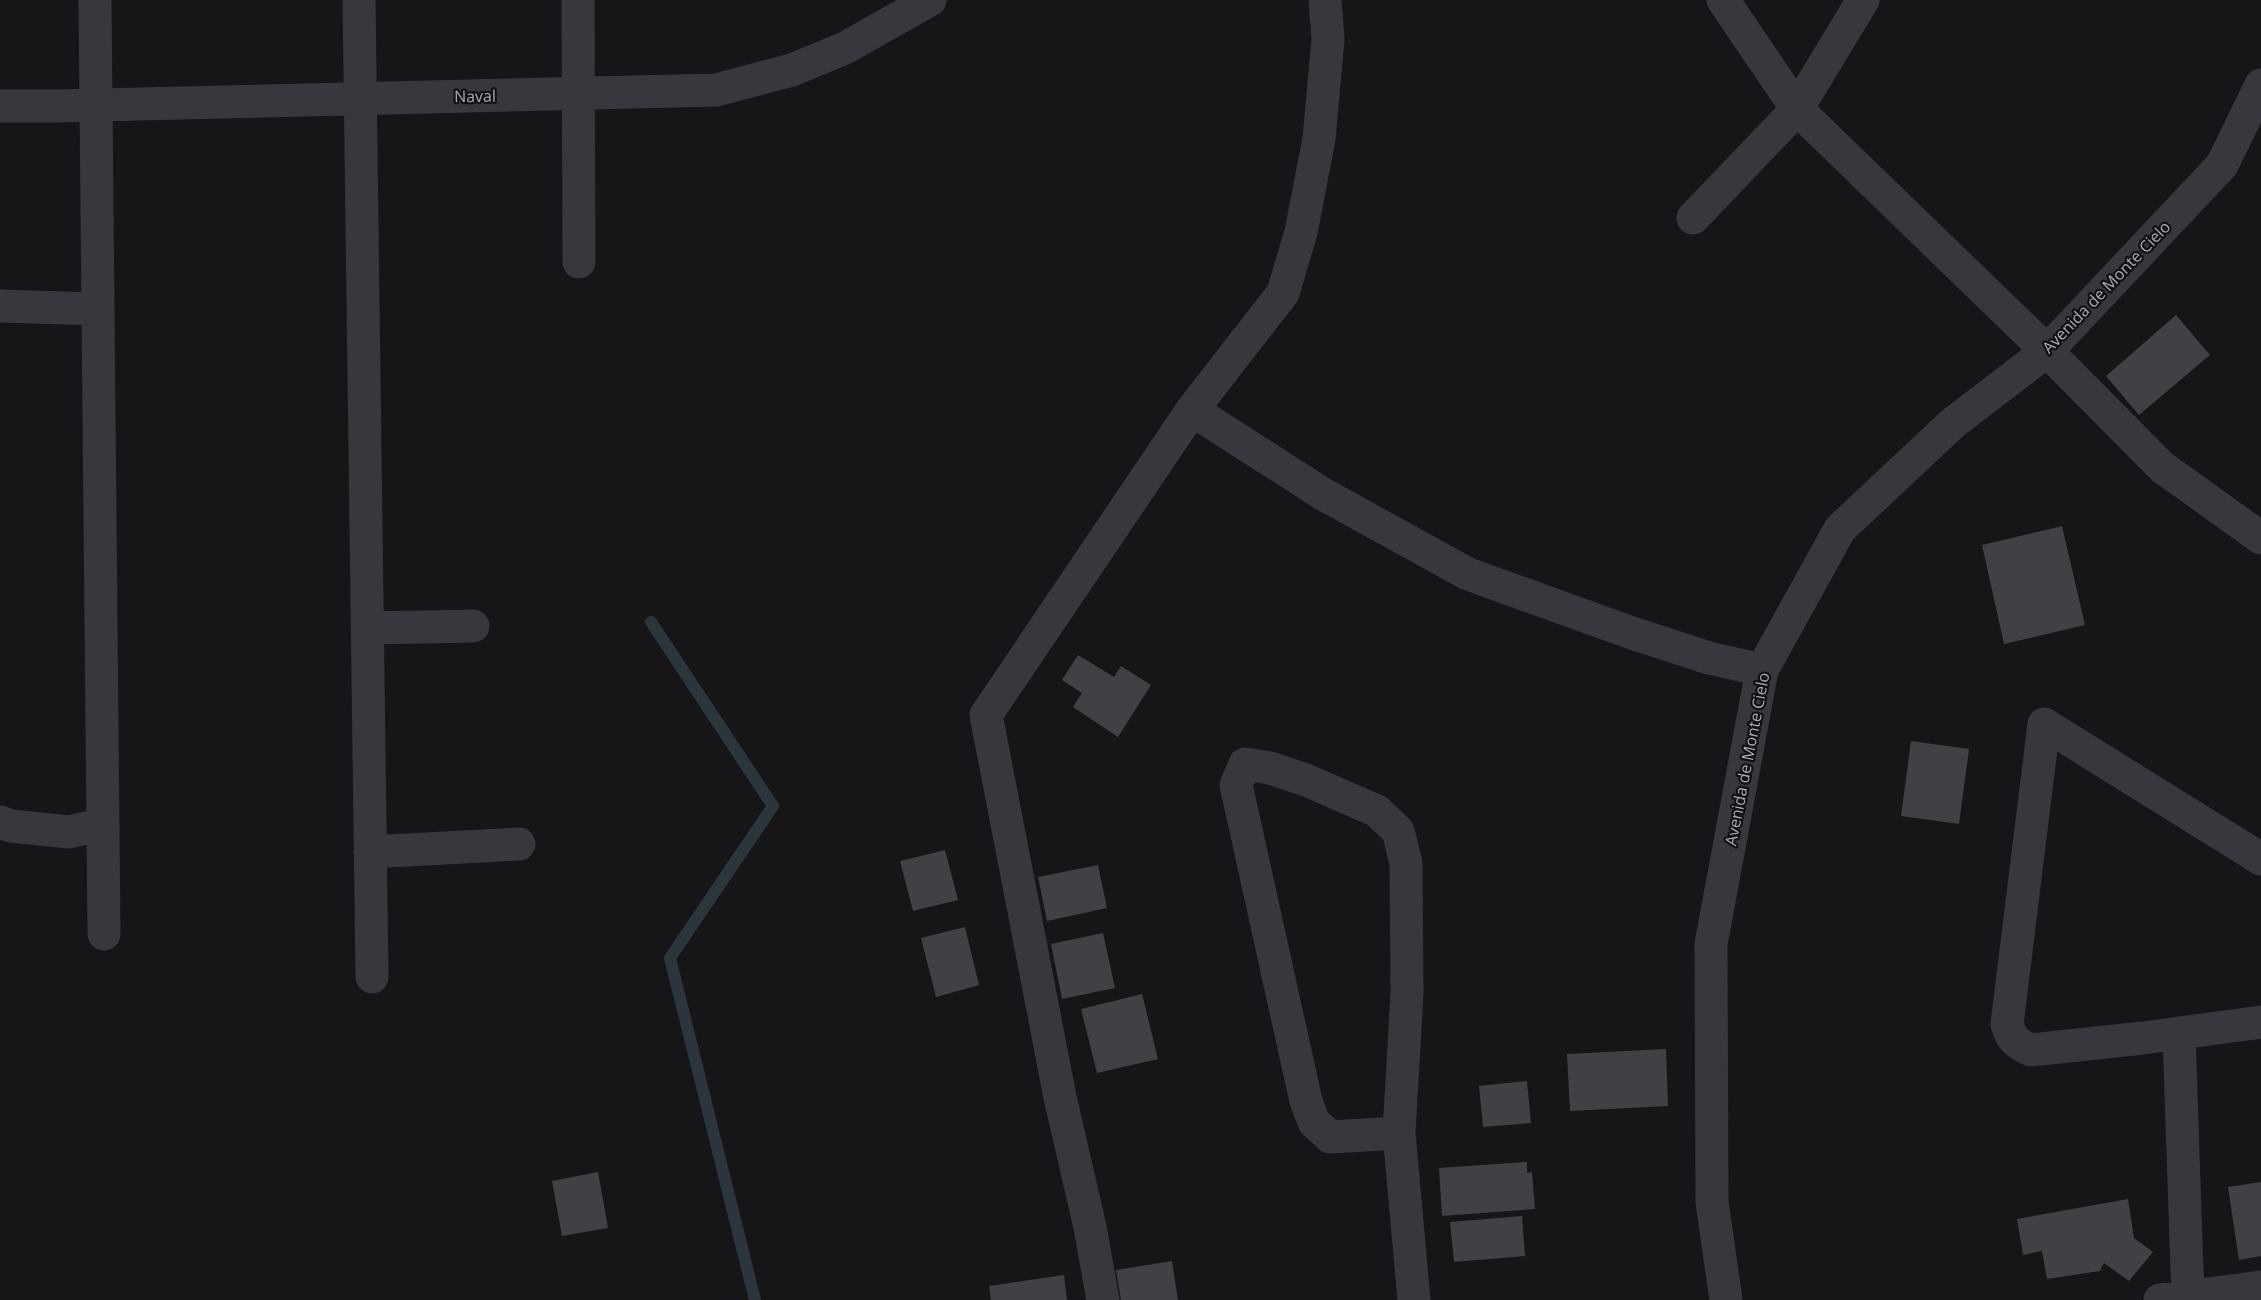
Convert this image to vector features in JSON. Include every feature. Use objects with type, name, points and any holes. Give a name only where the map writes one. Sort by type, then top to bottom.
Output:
[{"type":"street","points":[[95,0],[104,934]]},
{"type":"street","points":[[359,0],[372,977]]},
{"type":"street","points":[[578,0],[579,262]]},
{"type":"street","name":"Naval","points":[[0,106],[716,90],[792,70],[845,48],[930,0]]},
{"type":"street","points":[[1103,1300],[1090,1227],[1060,1097],[986,716],[1192,410],[1283,293],[1301,232],[1319,139],[1328,39],[1325,0]]},
{"type":"street","points":[[1723,0],[1797,109],[2047,351],[2162,467],[2261,538]]},
{"type":"street","points":[[1693,219],[1797,109],[1863,0]]},
{"type":"street","name":"Avenida de Monte Cielo","points":[[1726,1300],[1712,1202],[1712,944],[1762,670],[1840,529],[1953,423],[2047,351],[2222,165],[2261,85]]},
{"type":"street","points":[[0,306],[98,309]]},
{"type":"street","points":[[1192,410],[1323,494],[1468,574],[1632,633],[1709,658],[1762,670]]},
{"type":"street","points":[[367,628],[473,626]]},
{"type":"street","points":[[2261,859],[2044,724],[2007,1024],[2011,1037],[2019,1045],[2031,1050],[2179,1034],[2261,1022]]},
{"type":"street","points":[[1399,1133],[1330,1137],[1314,1122],[1306,1101],[1236,785],[1245,764],[1270,768],[1306,780],[1377,811],[1398,831],[1406,863],[1407,993],[1399,1133],[1414,1300]]},
{"type":"street","points":[[0,822],[11,826],[69,832],[103,824]]},
{"type":"street","points":[[370,852],[519,844]]},
{"type":"street","points":[[2179,1034],[2179,1299],[2261,1287]]},
{"type":"building","points":[[2176,315],[2210,355],[2139,415],[2106,376]]},
{"type":"building","points":[[2062,526],[2085,625],[2004,644],[1982,545]]},
{"type":"building","points":[[1078,655],[1114,677],[1121,666],[1151,685],[1118,737],[1073,707],[1082,693],[1062,680]]},
{"type":"building","points":[[1911,741],[1969,749],[1959,824],[1901,816]]},
{"type":"building","points":[[945,850],[958,900],[913,911],[900,861]]},
{"type":"building","points":[[1098,865],[1107,908],[1047,921],[1038,877]]},
{"type":"building","points":[[965,927],[979,985],[936,997],[921,938]]},
{"type":"building","points":[[1103,933],[1115,988],[1062,999],[1051,944]]},
{"type":"building","points":[[1142,994],[1158,1059],[1097,1073],[1081,1009]]},
{"type":"building","points":[[1666,1049],[1668,1106],[1570,1111],[1567,1054]]},
{"type":"building","points":[[1527,1081],[1531,1123],[1483,1127],[1479,1086]]},
{"type":"building","points":[[1527,1162],[1527,1173],[1532,1172],[1535,1209],[1442,1216],[1439,1168]]},
{"type":"building","points":[[598,1172],[608,1228],[562,1236],[552,1181]]},
{"type":"building","points":[[2261,1182],[2261,1256],[2239,1260],[2228,1187]]},
{"type":"building","points":[[2128,1199],[2134,1238],[2153,1252],[2129,1281],[2104,1263],[2100,1271],[2047,1279],[2042,1251],[2023,1255],[2017,1219]]},
{"type":"building","points":[[1522,1216],[1525,1256],[1454,1262],[1450,1222]]},
{"type":"building","points":[[1172,1261],[1178,1300],[1121,1300],[1116,1270]]},
{"type":"building","points":[[1064,1275],[1067,1300],[991,1300],[989,1286]]},
{"type":"waterway","points":[[651,622],[773,806],[670,958],[755,1300]]}]
